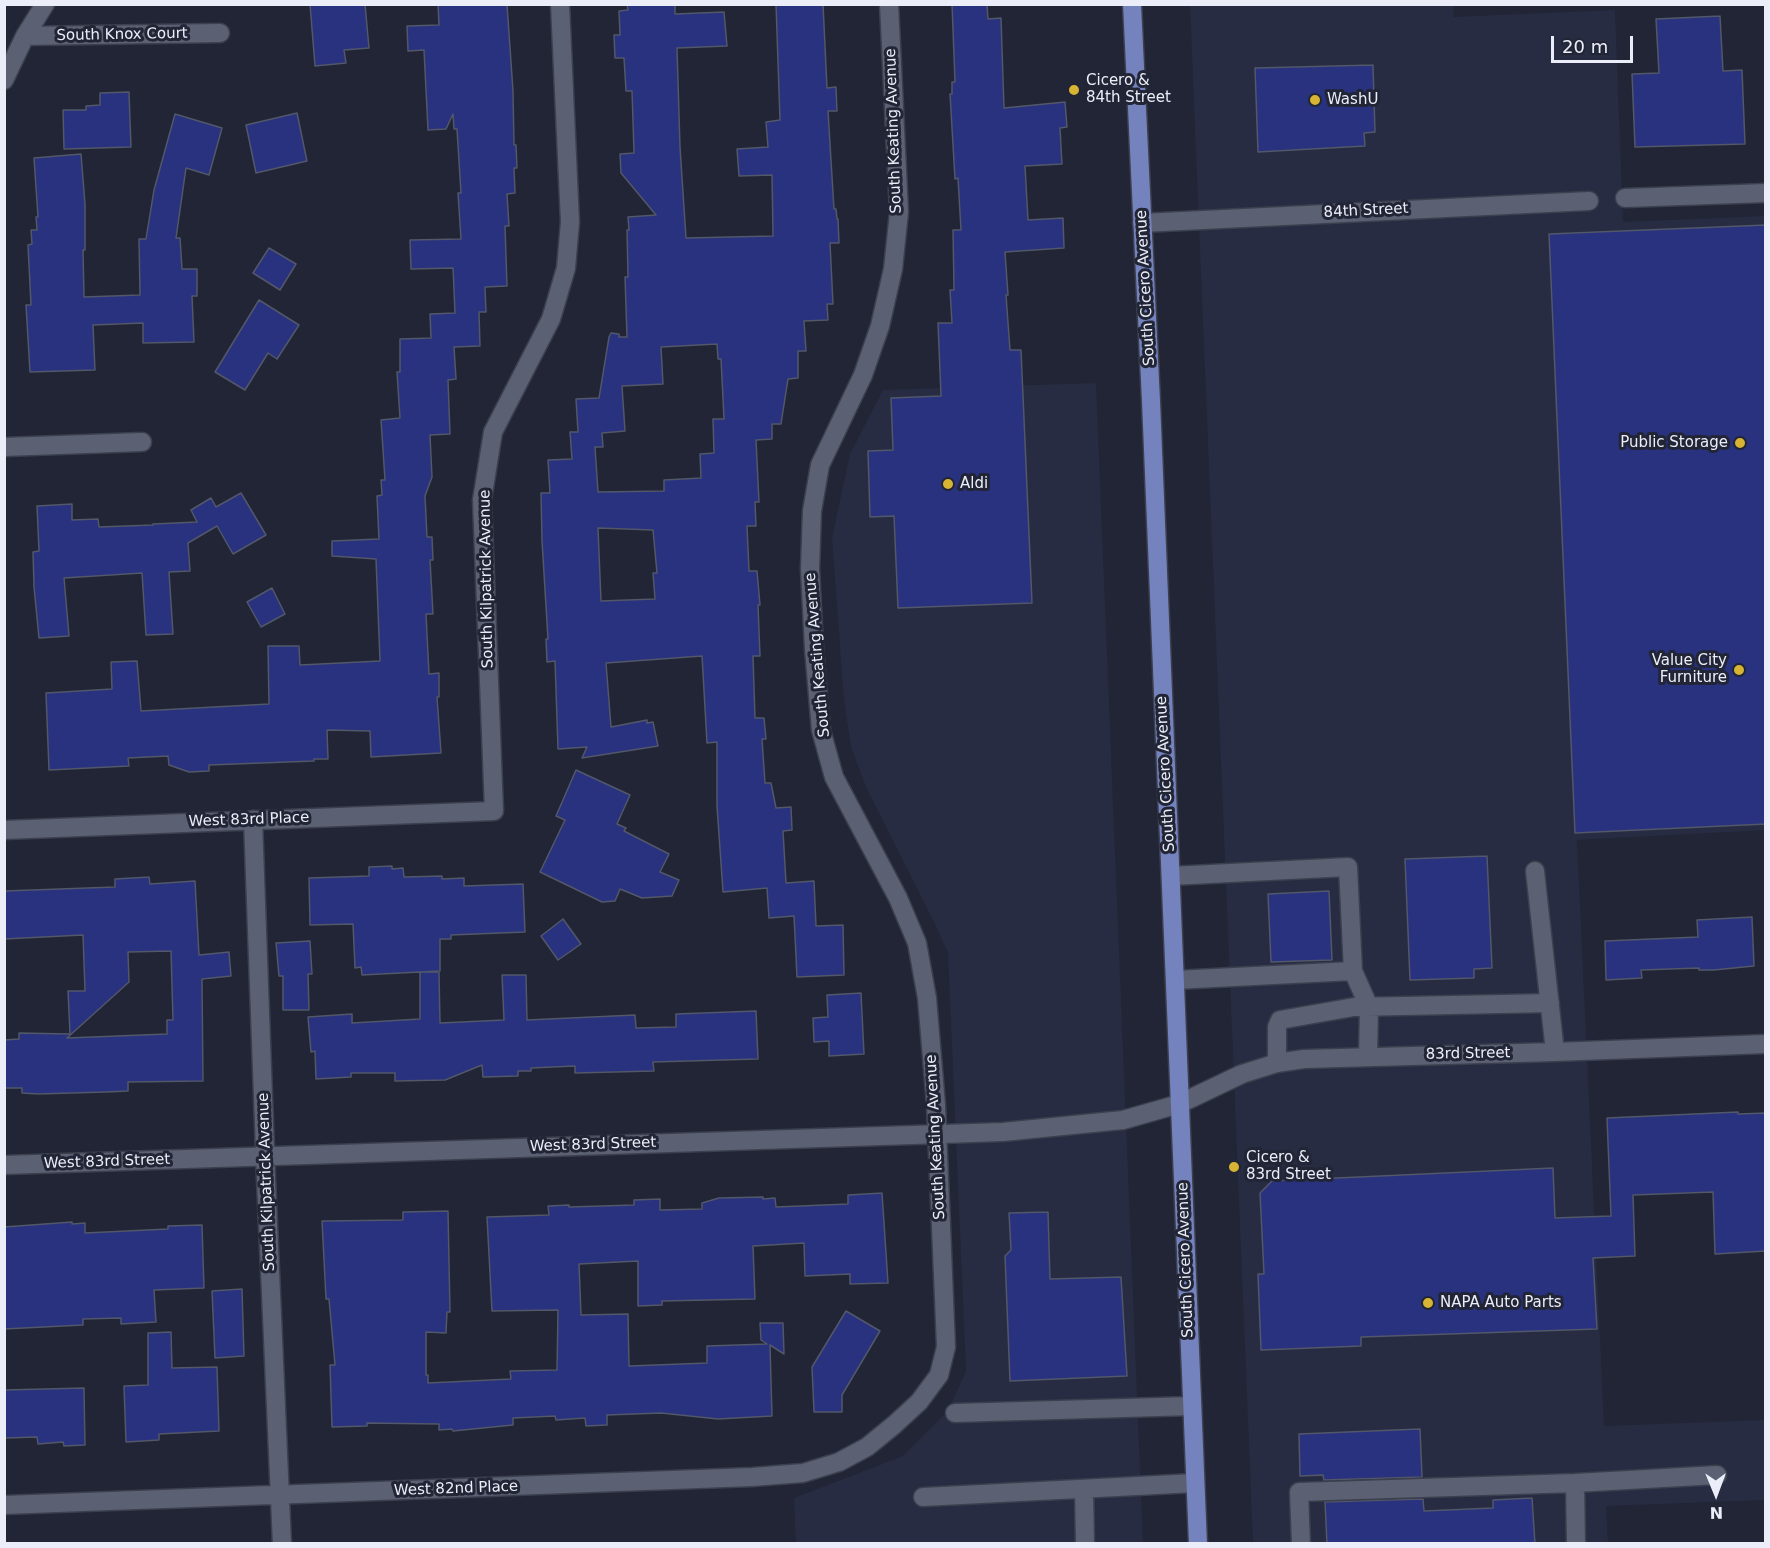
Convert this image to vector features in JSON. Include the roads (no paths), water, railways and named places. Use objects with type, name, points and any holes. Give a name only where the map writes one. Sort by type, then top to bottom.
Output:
[{"type":"main road","name":"South Cicero Avenue","points":[[1132,4],[1198,1544]]},
{"type":"street","points":[[4,80],[25,36],[45,4]]},
{"type":"street","name":"South Kilpatrick Avenue","points":[[494,811],[482,500],[493,432],[551,319],[566,268],[570,222],[561,4]]},
{"type":"street","name":"South Keating Avenue","points":[[888,4],[899,212],[893,269],[880,326],[863,375],[820,465],[812,511],[810,569],[814,649],[822,730],[834,777],[898,898],[917,943],[927,998],[937,1133],[946,1347],[939,1375],[919,1402],[894,1425]]},
{"type":"street","name":"South Knox Court","points":[[25,36],[220,33]]},
{"type":"street","points":[[1625,198],[1766,194]]},
{"type":"street","name":"84th Street","points":[[1142,223],[1589,201]]},
{"type":"street","points":[[4,447],[142,442]]},
{"type":"street","name":"West 83rd Place","points":[[4,830],[494,811]]},
{"type":"street","name":"South Kilpatrick Avenue","points":[[253,820],[282,1544]]},
{"type":"street","points":[[1171,876],[1348,867],[1353,970],[1369,1007],[1368,1057]]},
{"type":"street","points":[[1535,871],[1555,1052]]},
{"type":"street","points":[[1175,980],[1353,970]]},
{"type":"street","points":[[1277,1063],[1276,1027],[1280,1020],[1354,1007],[1550,1003]]},
{"type":"street","name":"83rd Street","points":[[1179,1104],[1242,1074],[1277,1063],[1304,1059],[1766,1044]]},
{"type":"street","name":"West 83rd Street","points":[[4,1166],[1003,1132],[1123,1120],[1179,1104]]},
{"type":"street","points":[[955,1413],[1192,1406]]},
{"type":"street","name":"West 82nd Place","points":[[4,1505],[752,1477],[803,1473],[839,1462],[867,1446],[894,1425]]},
{"type":"street","points":[[1301,1544],[1299,1492],[1575,1483],[1717,1475]]},
{"type":"street","points":[[923,1497],[1195,1483]]},
{"type":"street","points":[[1575,1483],[1576,1544]]},
{"type":"street","points":[[1084,1489],[1085,1544]]},
{"type":"place","name":"Cicero & 84th Street","points":[[1074,90]]},
{"type":"place","name":"WashU","points":[[1315,100]]},
{"type":"place","name":"Public Storage","points":[[1740,443]]},
{"type":"place","name":"Aldi","points":[[948,484]]},
{"type":"place","name":"Value City Furniture","points":[[1739,670]]},
{"type":"place","name":"Cicero & 83rd Street","points":[[1234,1167]]},
{"type":"place","name":"NAPA Auto Parts","points":[[1428,1303]]}]
